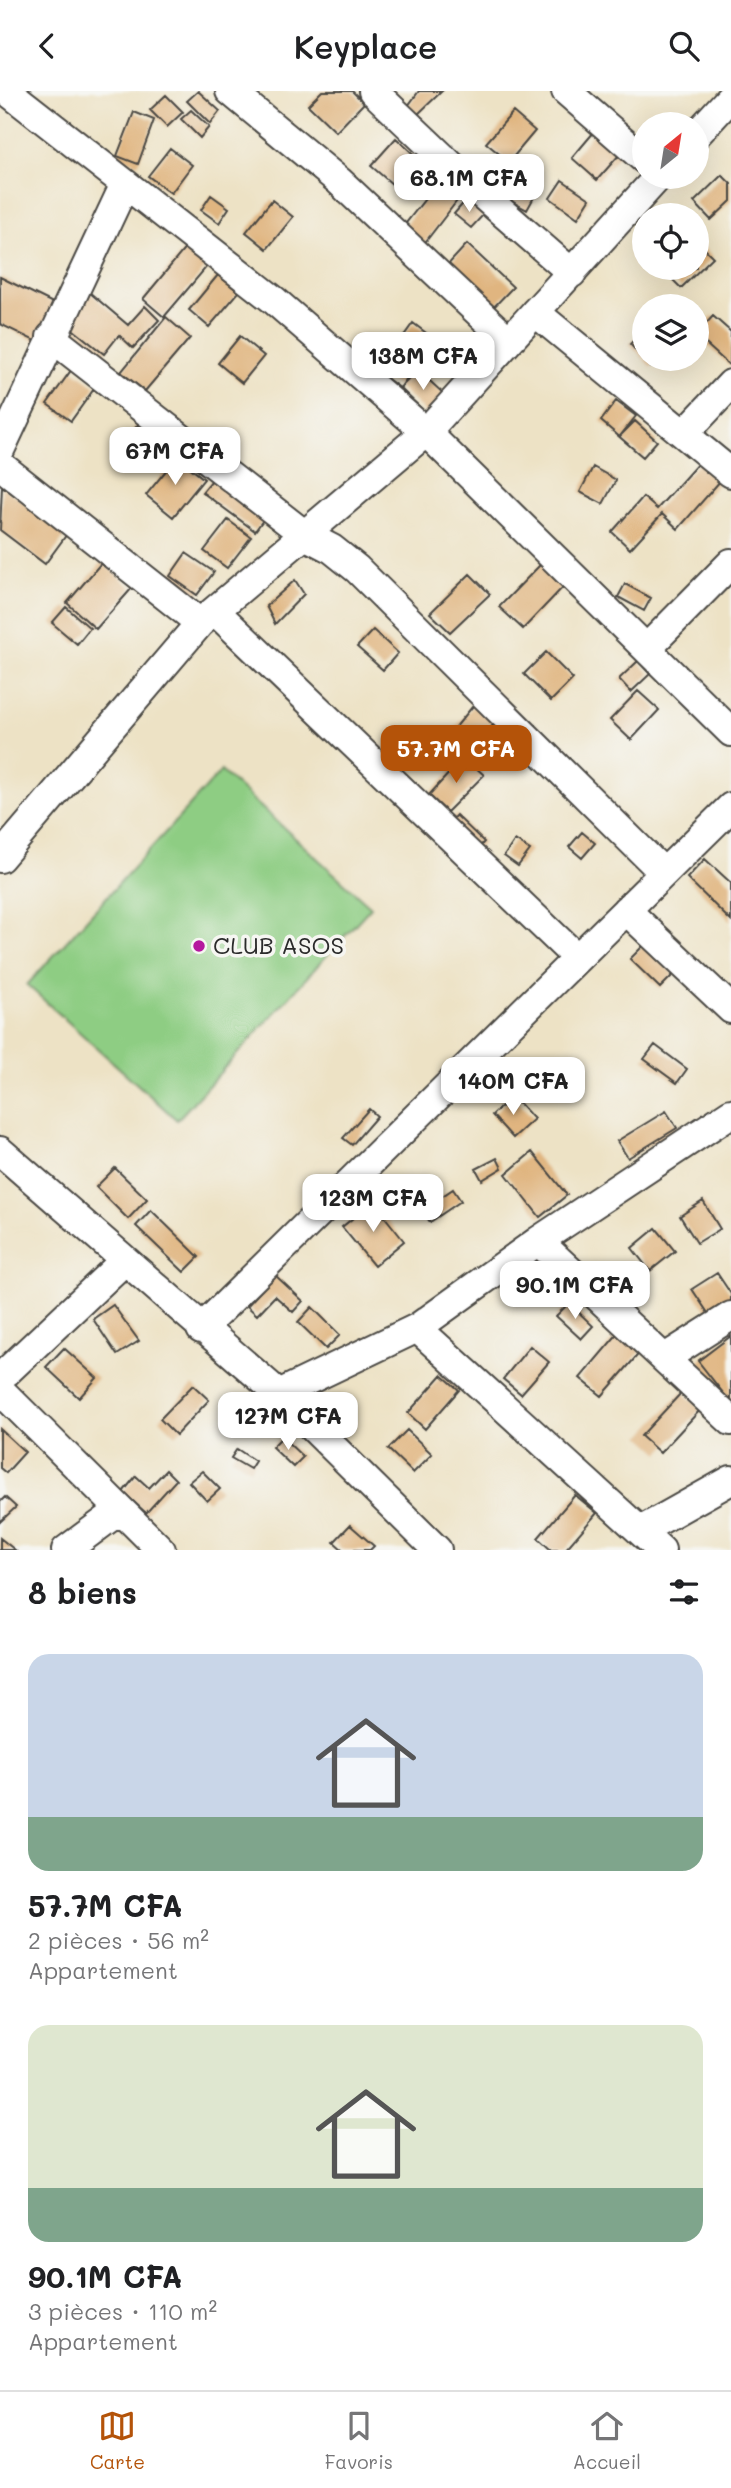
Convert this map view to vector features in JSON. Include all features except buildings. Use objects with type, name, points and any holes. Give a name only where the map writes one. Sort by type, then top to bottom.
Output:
[{"type":"street","points":[[7,91],[275,301],[426,432],[648,647],[731,732]]},
{"type":"street","points":[[230,91],[339,181],[509,341]]},
{"type":"street","points":[[373,91],[479,192],[572,273]]},
{"type":"street","points":[[566,91],[632,149]]},
{"type":"street","points":[[709,121],[731,97]]},
{"type":"street","points":[[0,450],[125,184]]},
{"type":"street","points":[[0,858],[207,617],[426,432],[647,189]]},
{"type":"street","points":[[535,312],[731,473]]},
{"type":"street","points":[[51,337],[305,535],[332,549],[358,569],[664,873]]},
{"type":"street","points":[[684,434],[731,384]]},
{"type":"street","points":[[0,465],[207,617],[577,958]]},
{"type":"street","points":[[648,647],[731,563]]},
{"type":"street","points":[[201,1329],[731,807]]},
{"type":"street","points":[[626,910],[731,1009]]},
{"type":"street","points":[[279,1394],[417,1328],[538,1241],[731,1113]]},
{"type":"street","points":[[4,1162],[125,1260],[201,1329],[279,1394],[437,1550]]},
{"type":"street","points":[[538,1241],[731,1420]]},
{"type":"street","points":[[0,1378],[125,1260]]},
{"type":"street","points":[[665,1358],[731,1316]]},
{"type":"street","points":[[417,1328],[642,1529],[661,1550]]},
{"type":"street","points":[[0,1390],[161,1550]]},
{"type":"street","points":[[642,1529],[731,1480]]},
{"type":"street","points":[[66,1550],[120,1510]]},
{"type":"green space","name":"CLUB ASOS","points":[[221,771],[371,907],[177,1120],[27,985]]},
{"type":"place","name":"CLUB ASOS","points":[[199,946]]}]
